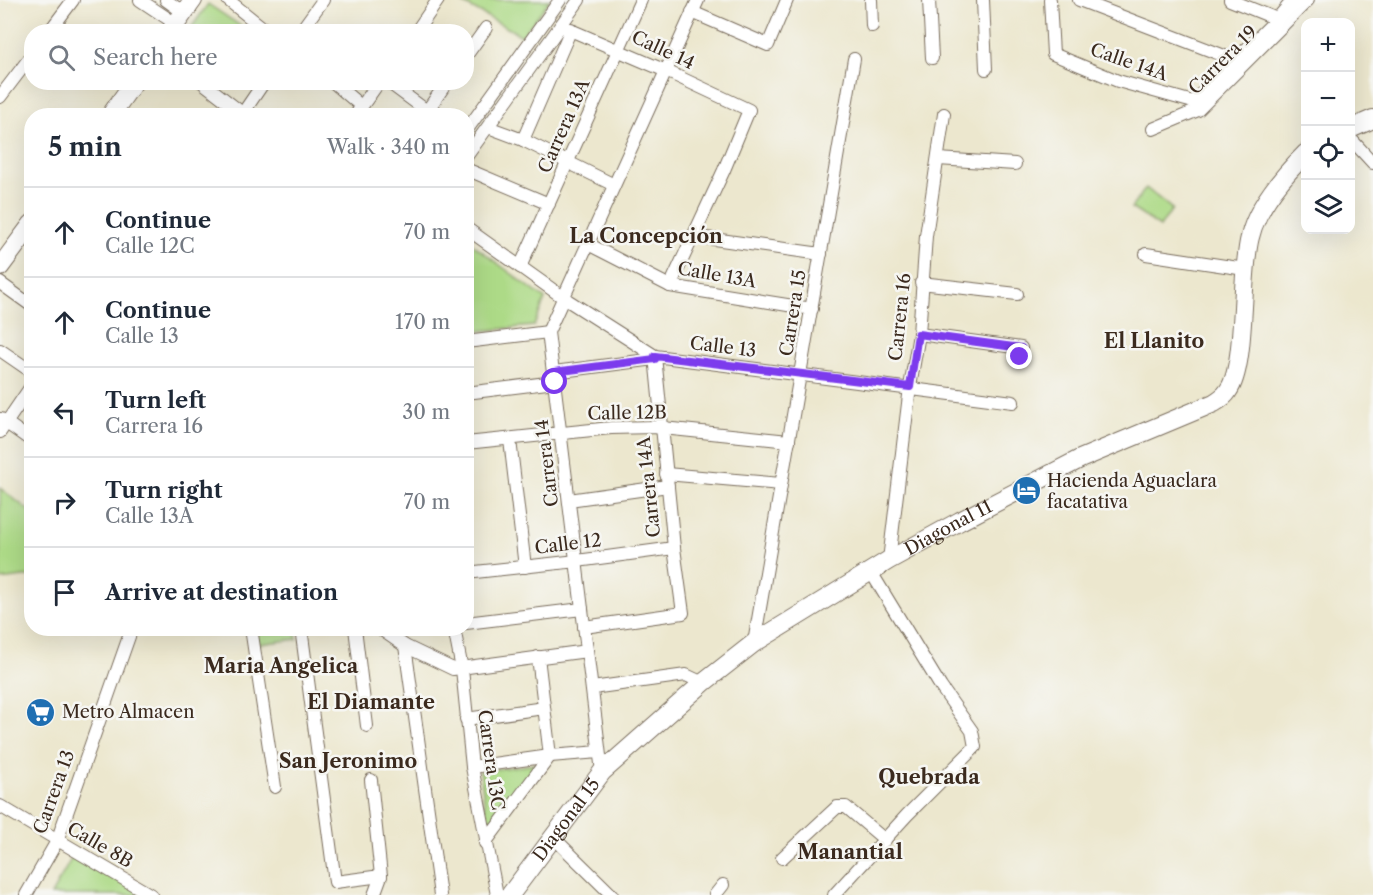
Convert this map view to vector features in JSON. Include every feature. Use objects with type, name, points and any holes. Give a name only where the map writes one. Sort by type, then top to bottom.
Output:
[{"type":"street","points":[[55,24],[73,0]]},
{"type":"street","points":[[140,0],[181,17]]},
{"type":"street","points":[[166,0],[181,17]]},
{"type":"street","points":[[228,0],[258,24]]},
{"type":"street","points":[[306,24],[323,0]]},
{"type":"street","points":[[422,24],[438,0]]},
{"type":"street","points":[[474,120],[560,0]]},
{"type":"street","points":[[523,140],[566,27],[579,0]]},
{"type":"street","name":"Carrera 13A","points":[[520,267],[641,0]]},
{"type":"street","points":[[474,341],[548,332],[698,0]]},
{"type":"street","points":[[692,12],[768,45],[787,0]]},
{"type":"street","points":[[871,0],[872,26]]},
{"type":"street","points":[[928,0],[932,58]]},
{"type":"street","points":[[983,0],[986,69]]},
{"type":"street","name":"Calle 14A","points":[[1050,0],[1053,54],[1118,81],[1193,102],[1236,60]]},
{"type":"street","points":[[1079,0],[1236,60],[1293,0]]},
{"type":"street","points":[[1230,0],[1277,19]]},
{"type":"street","name":"Carrera 19","points":[[1153,129],[1198,110],[1308,0]]},
{"type":"street","points":[[474,146],[566,27]]},
{"type":"street","name":"Calle 14","points":[[566,27],[749,110],[724,170],[692,236]]},
{"type":"street","points":[[474,45],[486,28]]},
{"type":"street","name":"Carrera 15","points":[[754,643],[854,59]]},
{"type":"street","points":[[0,97],[24,66]]},
{"type":"street","points":[[116,108],[128,90]]},
{"type":"street","points":[[212,90],[234,108]]},
{"type":"street","points":[[247,108],[259,90]]},
{"type":"street","points":[[340,90],[355,108]]},
{"type":"street","points":[[360,108],[373,90]]},
{"type":"street","points":[[399,90],[423,108]]},
{"type":"street","points":[[429,108],[441,90]]},
{"type":"street","name":"Carrera 16","points":[[889,560],[918,334],[926,236],[944,114]]},
{"type":"street","points":[[1355,127],[1373,119]]},
{"type":"street","points":[[488,127],[523,140],[614,185]]},
{"type":"street","points":[[1355,143],[1373,163]]},
{"type":"street","name":"Diagonal 11","points":[[602,772],[703,683],[754,643],[889,560],[1080,459],[1214,403],[1223,397],[1233,383],[1237,367],[1250,235],[1263,208],[1301,157]]},
{"type":"street","points":[[939,159],[1015,164]]},
{"type":"street","points":[[474,172],[549,204]]},
{"type":"street","name":"Calle 13","points":[[474,234],[655,358],[910,387],[1013,402]]},
{"type":"street","points":[[670,286],[692,236],[821,254]]},
{"type":"street","points":[[0,267],[24,240]]},
{"type":"street","name":"Calle 13A","points":[[588,244],[670,286],[812,309]]},
{"type":"street","points":[[1146,255],[1245,269]]},
{"type":"street","points":[[0,283],[24,300]]},
{"type":"street","points":[[921,283],[1017,294]]},
{"type":"street","name":"Carrera 14","points":[[548,332],[602,772]]},
{"type":"street","points":[[918,334],[1021,348],[1020,357]]},
{"type":"street","points":[[0,350],[24,366]]},
{"type":"street","points":[[474,392],[655,358]]},
{"type":"street","name":"Carrera 14A","points":[[584,627],[683,613],[674,548],[655,358]]},
{"type":"street","points":[[24,395],[2,424],[24,436]]},
{"type":"street","name":"Calle 12B","points":[[474,442],[611,428],[653,427],[789,441]]},
{"type":"street","points":[[510,440],[525,567]]},
{"type":"street","points":[[569,500],[667,480],[781,484]]},
{"type":"street","name":"Calle 12","points":[[474,572],[674,548]]},
{"type":"street","points":[[834,895],[975,747],[972,731],[940,687],[871,572]]},
{"type":"street","points":[[474,622],[582,609]]},
{"type":"street","name":"Carrera 13","points":[[26,895],[57,841],[129,636]]},
{"type":"street","points":[[252,636],[275,787]]},
{"type":"street","points":[[303,636],[335,882],[381,876]]},
{"type":"street","points":[[356,636],[367,726]]},
{"type":"street","points":[[391,636],[440,665],[453,669],[587,651]]},
{"type":"street","name":"Carrera 13C","points":[[456,636],[462,669],[472,767],[497,895]]},
{"type":"street","points":[[405,646],[440,895]]},
{"type":"street","points":[[486,843],[550,756],[538,657]]},
{"type":"street","points":[[592,688],[686,675],[703,683]]},
{"type":"street","points":[[466,719],[544,708]]},
{"type":"street","points":[[472,767],[550,756],[599,753]]},
{"type":"street","name":"Diagonal 15","points":[[510,895],[602,772]]},
{"type":"street","points":[[371,780],[381,876],[374,895]]},
{"type":"street","name":"Calle 8B","points":[[0,806],[151,895]]},
{"type":"street","points":[[782,858],[837,807],[841,806],[846,807],[885,840]]},
{"type":"street","points":[[553,837],[612,895]]},
{"type":"green space","points":[[457,0],[550,0],[522,36]]},
{"type":"green space","points":[[208,4],[238,24],[194,24]]},
{"type":"green space","points":[[1146,188],[1172,209],[1160,227],[1131,208]]},
{"type":"green space","points":[[474,245],[545,299],[534,326],[474,331]]},
{"type":"green space","points":[[0,488],[24,507],[24,577],[0,580]]},
{"type":"green space","points":[[257,636],[296,636],[297,639],[259,644]]},
{"type":"green space","points":[[537,764],[488,830],[480,771]]},
{"type":"green space","points":[[75,852],[149,895],[51,895]]},
{"type":"place","name":"Hacienda Aguaclara facatativa","points":[[1026,491]]},
{"type":"place","name":"Metro Almacen","points":[[41,712]]},
{"type":"district","name":"La Concepción","points":[[646,236]]},
{"type":"district","name":"El Llanito","points":[[1154,341]]},
{"type":"district","name":"Maria Angelica","points":[[281,666]]},
{"type":"district","name":"El Diamante","points":[[371,702]]},
{"type":"district","name":"San Jeronimo","points":[[348,761]]},
{"type":"district","name":"Quebrada","points":[[929,777]]},
{"type":"district","name":"Manantial","points":[[850,852]]},
{"type":"route","points":[[555,382],[554,372],[655,359],[655,356],[910,387],[918,334],[1021,348],[1020,357]]}]
